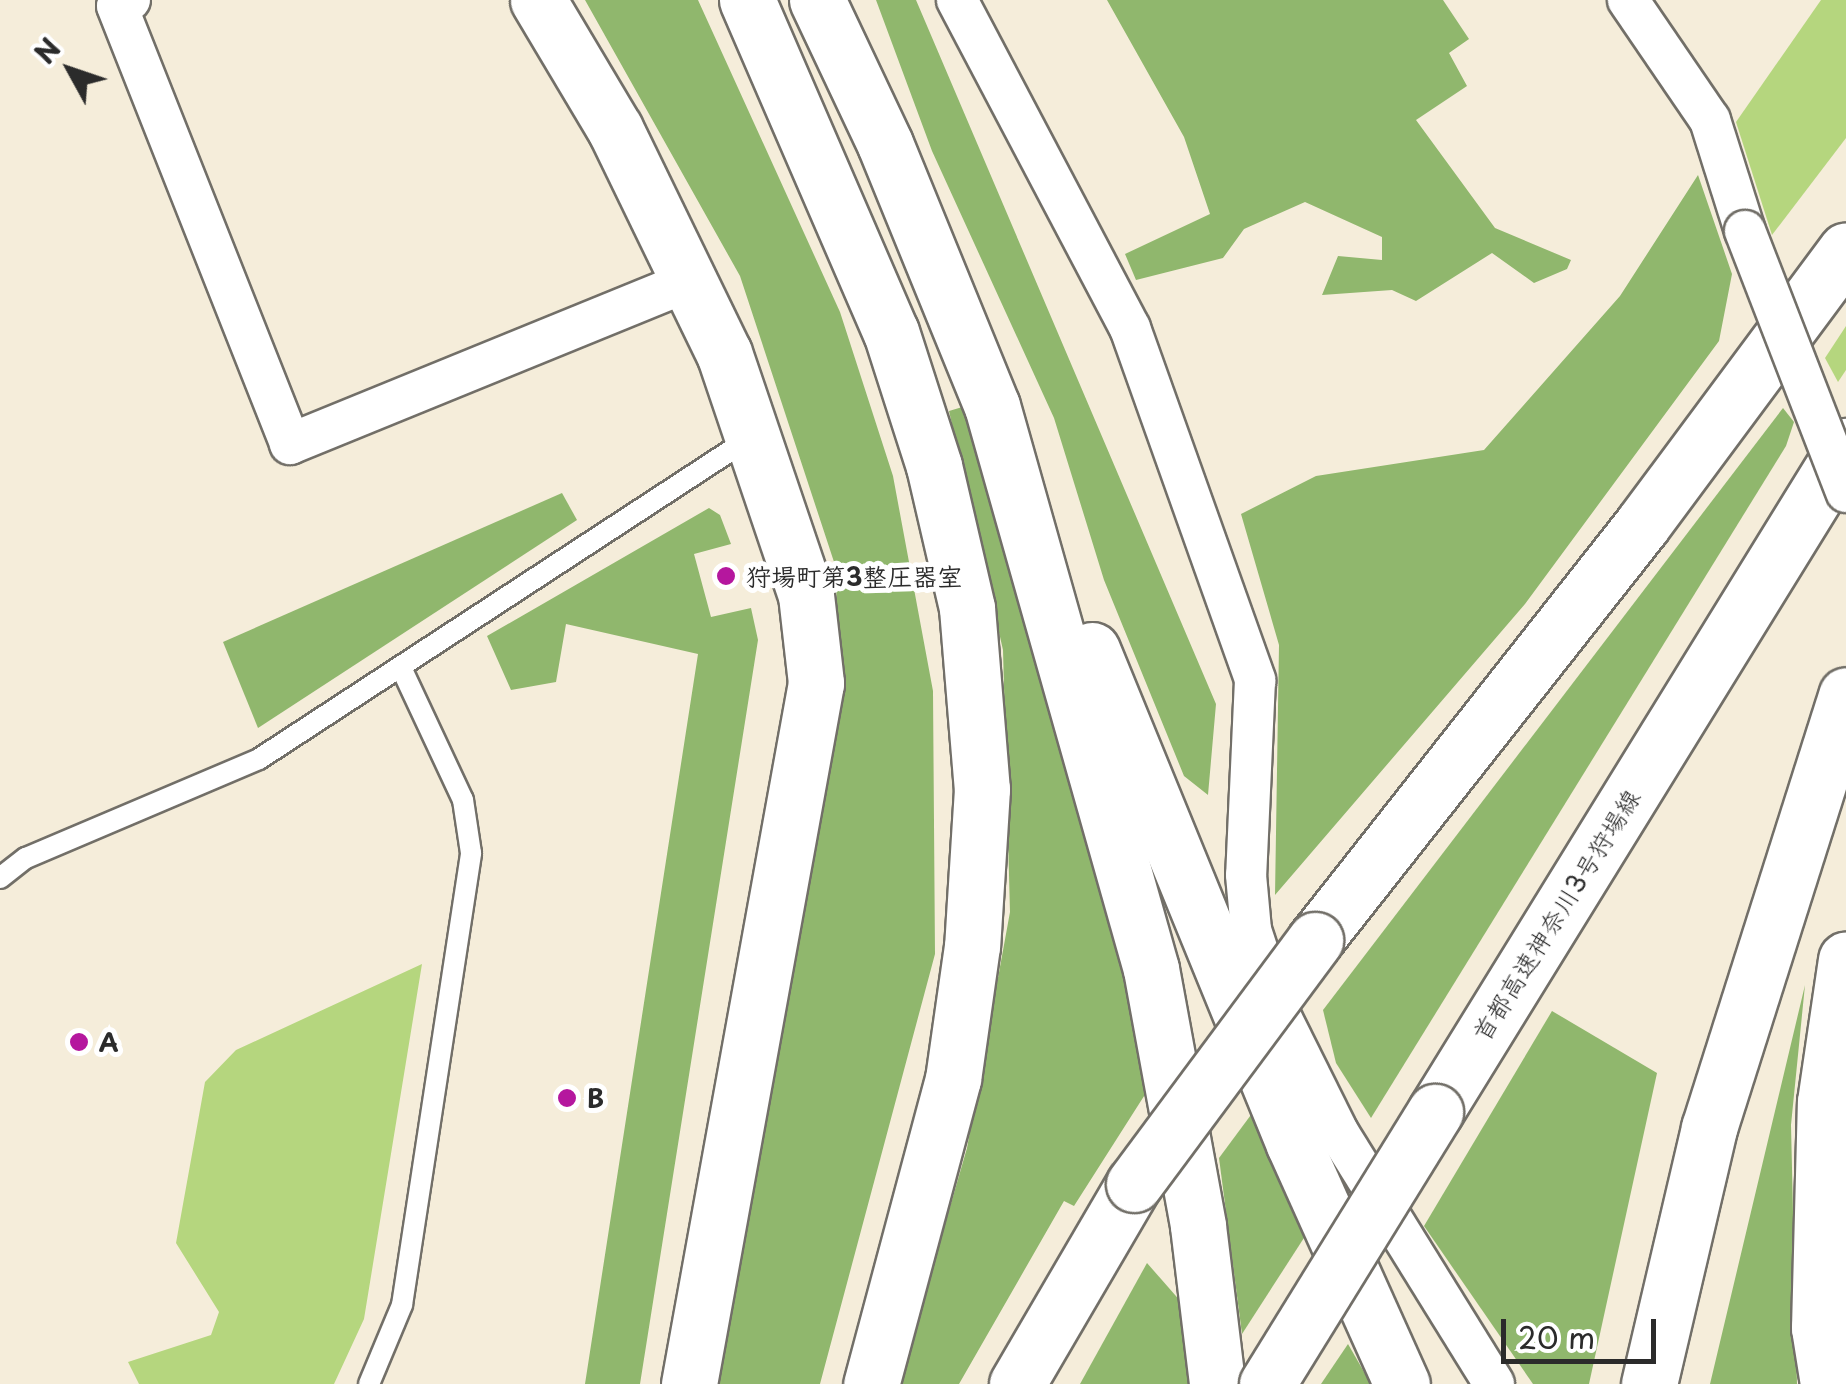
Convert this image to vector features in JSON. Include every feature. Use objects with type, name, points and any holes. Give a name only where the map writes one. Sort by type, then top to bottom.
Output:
[{"type":"main road","points":[[538,0],[615,129],[690,280],[754,436],[806,596],[816,683],[688,1384]]},
{"type":"main road","points":[[747,0],[891,332],[934,466],[970,644],[982,789],[972,946],[952,1079],[870,1384]]},
{"type":"main road","points":[[817,0],[885,144],[1294,1144],[1402,1384]]},
{"type":"main road","points":[[1016,1384],[1134,1184],[1315,940],[1642,525],[1846,250]]},
{"type":"main road","points":[[992,406],[1151,970],[1198,1226],[1217,1384]]},
{"type":"main road","name":"首都高速神奈川3号狩場線","points":[[1267,1384],[1846,446]]},
{"type":"main road","points":[[1649,1384],[1710,1128],[1846,695]]},
{"type":"main road","points":[[1828,1384],[1819,1328],[1825,1102],[1846,960]]},
{"type":"street","points":[[130,0],[117,6],[290,444],[690,280]]},
{"type":"street","points":[[957,0],[1130,328],[1255,680],[1246,875],[1251,930],[1277,1009],[1338,1132],[1494,1384]]},
{"type":"street","points":[[1628,0],[1710,120],[1745,231],[1846,492]]},
{"type":"lane","points":[[0,878],[26,858],[258,759],[402,670],[754,436]]},
{"type":"lane","points":[[369,1384],[402,1306],[471,853],[463,800],[402,670]]},
{"type":"green space","points":[[585,0],[698,0],[840,312],[893,476],[933,691],[935,954],[820,1384],[718,1384],[841,687],[835,565],[740,276]]},
{"type":"green space","points":[[876,0],[916,0],[1216,704],[1208,795],[1184,776],[1104,580],[1054,418],[932,151]]},
{"type":"green space","points":[[1107,0],[1443,0],[1469,39],[1449,53],[1467,86],[1416,120],[1495,228],[1571,260],[1567,269],[1534,283],[1492,253],[1416,301],[1392,290],[1322,295],[1338,256],[1382,260],[1382,237],[1305,202],[1244,229],[1223,258],[1136,280],[1125,254],[1210,214],[1184,137]]},
{"type":"green space","points":[[1821,0],[1846,0],[1846,138],[1772,235],[1736,122]]},
{"type":"green space","points":[[1698,175],[1732,274],[1719,341],[1525,604],[1275,895],[1279,645],[1241,514],[1316,476],[1484,450],[1620,296]]},
{"type":"green space","points":[[1846,326],[1846,370],[1838,382],[1825,358]]},
{"type":"green space","points":[[969,405],[1153,1082],[1074,1206],[1064,1201],[959,1384],[899,1384],[967,1148],[1010,912],[1003,650],[949,411]]},
{"type":"green space","points":[[1783,408],[1794,422],[1786,446],[1371,1118],[1336,1063],[1323,1010]]},
{"type":"green space","points":[[562,493],[577,520],[258,728],[223,642]]},
{"type":"green space","points":[[709,508],[720,515],[731,544],[694,554],[711,617],[751,608],[758,640],[640,1384],[585,1384],[698,654],[566,624],[556,682],[511,690],[487,636]]},
{"type":"green space","points":[[422,964],[364,1319],[334,1384],[139,1384],[128,1362],[211,1335],[219,1312],[176,1243],[205,1082],[236,1050]]},
{"type":"green space","points":[[1805,985],[1791,1125],[1797,1384],[1710,1384]]},
{"type":"green space","points":[[1552,1011],[1657,1073],[1589,1384],[1533,1384],[1424,1226]]},
{"type":"green space","points":[[1259,1104],[1311,1227],[1242,1334],[1219,1158]]},
{"type":"green space","points":[[1147,1263],[1190,1312],[1204,1384],[1080,1384]]},
{"type":"green space","points":[[1348,1344],[1371,1384],[1321,1384]]},
{"type":"place","name":"狩場町第3整圧器室","points":[[726,576]]},
{"type":"place","name":"A","points":[[79,1042]]},
{"type":"place","name":"B","points":[[567,1098]]}]
